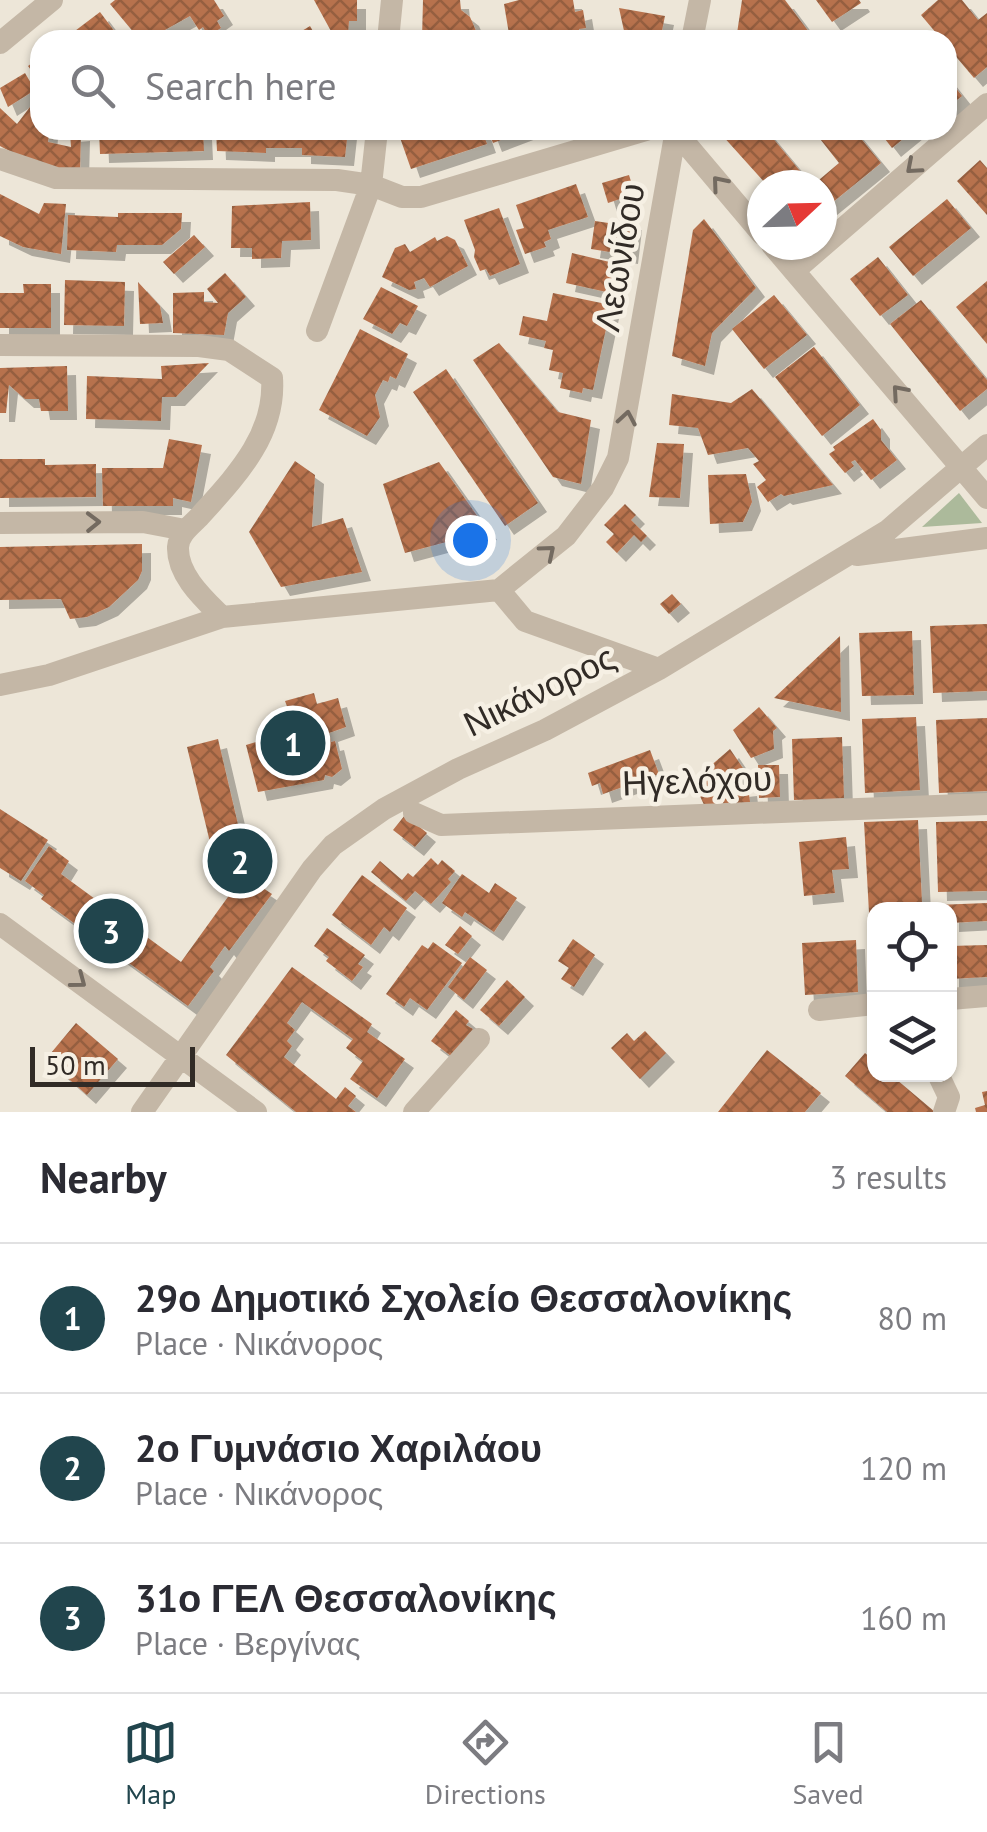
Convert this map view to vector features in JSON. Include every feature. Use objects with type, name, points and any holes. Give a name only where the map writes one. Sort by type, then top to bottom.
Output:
[{"type":"street","points":[[0,42],[52,0]]},
{"type":"street","points":[[389,30],[392,0]]},
{"type":"street","points":[[694,30],[700,0]]},
{"type":"street","points":[[957,130],[987,104]]},
{"type":"street","points":[[317,331],[375,187],[377,140]]},
{"type":"street","points":[[0,159],[56,178],[337,180],[421,198],[613,140]]},
{"type":"street","name":"Λεωνίδου","points":[[499,590],[555,547],[614,470],[626,430],[674,140]]},
{"type":"street","points":[[684,140],[747,216]]},
{"type":"street","points":[[794,271],[945,140]]},
{"type":"street","points":[[785,260],[987,498]]},
{"type":"street","points":[[0,345],[199,346],[230,350],[272,378],[274,402],[264,430],[238,472],[185,530],[178,544],[182,564],[200,596],[222,617]]},
{"type":"street","name":"Νικάνορος","points":[[142,1112],[312,868],[333,844],[420,789],[545,730],[659,669],[887,531],[987,445]]},
{"type":"street","points":[[0,523],[143,522],[185,530]]},
{"type":"street","points":[[844,557],[987,538]]},
{"type":"street","points":[[0,685],[49,675],[222,617],[499,590],[525,620],[659,669]]},
{"type":"street","name":"Ηγελόχου","points":[[414,812],[442,825],[987,804]]},
{"type":"street","points":[[0,924],[256,1112]]},
{"type":"street","points":[[957,998],[987,996]]},
{"type":"street","points":[[818,1010],[867,1005]]},
{"type":"street","points":[[414,1112],[479,1039]]},
{"type":"street","points":[[943,1082],[948,1090],[944,1112]]},
{"type":"green space","points":[[959,493],[982,523],[922,527]]},
{"type":"building","points":[[115,0],[214,0],[224,16],[217,21],[221,28],[218,30],[199,30],[190,16],[165,30],[132,30],[110,4]]},
{"type":"building","points":[[314,0],[357,0],[357,21],[349,21],[348,30],[330,30]]},
{"type":"building","points":[[423,0],[460,0],[461,10],[470,17],[476,30],[422,30]]},
{"type":"building","points":[[519,0],[573,0],[575,12],[583,10],[586,28],[508,30],[504,4]]},
{"type":"building","points":[[742,0],[785,0],[808,30],[738,30]]},
{"type":"building","points":[[816,0],[859,0],[861,3],[832,22]]},
{"type":"building","points":[[938,0],[962,0],[978,20],[987,13],[987,67],[974,78],[957,58],[957,30],[934,30],[921,15]]},
{"type":"building","points":[[619,8],[665,16],[662,30],[624,30]]},
{"type":"building","points":[[100,12],[114,30],[76,30]]},
{"type":"building","points":[[25,73],[30,82],[30,93],[8,107],[0,88]]},
{"type":"building","points":[[30,107],[30,140],[48,140],[71,147],[70,140],[81,140],[80,169],[41,168],[0,146],[0,108],[17,124]]},
{"type":"building","points":[[99,140],[203,140],[204,151],[100,154]]},
{"type":"building","points":[[216,140],[347,140],[345,157],[302,155],[302,148],[266,148],[266,153],[217,151]]},
{"type":"building","points":[[401,140],[486,140],[487,144],[411,169]]},
{"type":"building","points":[[726,140],[774,140],[799,170],[753,170]]},
{"type":"building","points":[[821,140],[862,140],[881,163],[837,199],[837,170],[831,170],[839,163]]},
{"type":"building","points":[[886,140],[902,140],[892,148]]},
{"type":"building","points":[[980,160],[987,168],[987,215],[957,181]]},
{"type":"building","points":[[629,175],[635,194],[608,203],[602,183]]},
{"type":"building","points":[[576,184],[588,217],[548,230],[551,239],[544,242],[546,247],[525,254],[516,230],[524,228],[516,205]]},
{"type":"building","points":[[0,194],[39,214],[44,203],[66,204],[61,254],[23,247],[0,236]]},
{"type":"building","points":[[947,199],[971,228],[913,276],[889,247]]},
{"type":"building","points":[[310,202],[311,240],[282,241],[281,258],[252,259],[252,248],[231,248],[232,206]]},
{"type":"building","points":[[499,208],[520,264],[490,276],[486,269],[480,271],[464,220]]},
{"type":"building","points":[[118,213],[182,213],[181,229],[162,245],[117,245],[116,252],[67,250],[68,215],[118,217]]},
{"type":"building","points":[[704,219],[756,288],[712,333],[705,366],[672,356],[693,230]]},
{"type":"building","points":[[622,220],[633,221],[629,255],[591,249],[595,221],[622,225]]},
{"type":"building","points":[[194,235],[205,247],[174,274],[163,262]]},
{"type":"building","points":[[447,236],[455,240],[468,266],[430,287],[424,278],[414,282],[416,289],[409,290],[382,277],[395,248],[405,244],[410,252],[435,237],[437,241]]},
{"type":"building","points":[[572,253],[618,264],[611,293],[566,283]]},
{"type":"building","points":[[878,257],[908,295],[880,316],[850,279]]},
{"type":"building","points":[[225,273],[246,297],[228,313],[224,335],[173,333],[173,293],[204,292],[204,302],[218,303],[207,289]]},
{"type":"building","points":[[65,280],[125,282],[124,326],[64,325]]},
{"type":"building","points":[[987,281],[987,344],[956,307]]},
{"type":"building","points":[[138,282],[160,306],[163,323],[140,324]]},
{"type":"building","points":[[23,284],[51,284],[51,328],[0,328],[0,293],[24,293]]},
{"type":"building","points":[[381,287],[418,306],[407,326],[400,323],[392,334],[363,319]]},
{"type":"building","points":[[553,293],[611,305],[593,390],[583,388],[582,393],[560,388],[563,373],[549,370],[553,350],[544,348],[546,341],[519,335],[523,316],[547,321]]},
{"type":"building","points":[[774,295],[807,335],[764,369],[732,329]]},
{"type":"building","points":[[921,300],[987,380],[987,389],[960,411],[890,324]]},
{"type":"building","points":[[360,329],[408,354],[396,379],[390,376],[388,382],[383,380],[375,395],[380,417],[367,436],[319,410]]},
{"type":"building","points":[[499,343],[558,412],[591,420],[581,484],[553,477],[473,360]]},
{"type":"building","points":[[814,347],[860,405],[822,436],[775,377]]},
{"type":"building","points":[[209,363],[176,397],[162,397],[161,421],[86,419],[87,376],[162,379],[161,366]]},
{"type":"building","points":[[67,366],[68,411],[41,411],[39,399],[25,399],[9,385],[6,413],[0,413],[0,368]]},
{"type":"building","points":[[446,369],[538,503],[505,526],[413,392]]},
{"type":"building","points":[[752,389],[833,485],[781,494],[768,502],[757,487],[766,480],[753,464],[759,461],[748,448],[708,455],[698,428],[669,425],[672,394],[731,403]]},
{"type":"building","points":[[873,419],[881,430],[881,440],[897,460],[871,480],[855,460],[845,473],[829,454]]},
{"type":"building","points":[[169,439],[202,445],[191,502],[173,498],[173,506],[103,506],[102,468],[163,468]]},
{"type":"building","points":[[657,443],[684,444],[680,498],[649,497]]},
{"type":"building","points":[[0,459],[45,459],[45,465],[96,464],[96,497],[0,498]]},
{"type":"building","points":[[295,461],[315,475],[312,527],[343,518],[362,572],[281,587],[249,532]]},
{"type":"building","points":[[439,462],[488,531],[405,553],[383,484]]},
{"type":"building","points":[[746,474],[752,502],[743,522],[710,524],[708,475]]},
{"type":"building","points":[[625,504],[636,515],[631,520],[647,536],[641,542],[634,535],[617,553],[606,542],[614,534],[604,525]]},
{"type":"building","points":[[142,544],[138,580],[109,607],[87,617],[70,619],[61,599],[0,600],[0,547]]},
{"type":"building","points":[[672,594],[681,604],[669,614],[660,604]]},
{"type":"building","points":[[987,624],[987,691],[933,693],[930,626]]},
{"type":"building","points":[[912,631],[914,695],[862,696],[859,633]]},
{"type":"building","points":[[840,636],[841,712],[774,698]]},
{"type":"building","points":[[314,693],[317,704],[338,698],[346,727],[329,733],[342,769],[332,777],[325,775],[324,780],[258,792],[246,745],[273,737],[269,724],[291,717],[285,701]]},
{"type":"building","points":[[759,707],[777,728],[773,731],[774,749],[751,758],[733,730]]},
{"type":"building","points":[[916,717],[920,790],[865,793],[862,719]]},
{"type":"building","points":[[987,718],[987,791],[939,793],[936,720]]},
{"type":"building","points":[[842,737],[844,798],[794,800],[792,739]]},
{"type":"building","points":[[218,739],[251,880],[272,894],[229,951],[225,946],[210,967],[214,971],[188,1006],[41,899],[44,895],[25,881],[49,846],[69,861],[61,874],[181,962],[238,883],[233,858],[215,863],[187,747]]},
{"type":"building","points":[[730,749],[747,774],[736,779],[739,788],[748,787],[750,802],[705,807],[693,781]]},
{"type":"building","points":[[650,750],[659,774],[603,794],[600,783],[592,786],[588,773]]},
{"type":"building","points":[[758,765],[779,765],[780,797],[759,798]]},
{"type":"building","points":[[0,809],[48,840],[21,881],[0,868]]},
{"type":"building","points":[[405,815],[427,833],[415,847],[393,830]]},
{"type":"building","points":[[918,820],[922,902],[868,902],[864,822]]},
{"type":"building","points":[[987,821],[987,891],[938,892],[936,822]]},
{"type":"building","points":[[846,837],[849,869],[832,870],[835,893],[804,896],[799,842]]},
{"type":"building","points":[[431,858],[438,865],[442,860],[455,871],[448,879],[451,882],[431,904],[415,891],[406,901],[371,872],[380,861],[402,880],[408,873],[413,877]]},
{"type":"building","points":[[462,874],[489,893],[495,883],[517,898],[494,932],[465,912],[462,917],[442,903]]},
{"type":"building","points":[[362,875],[407,908],[390,932],[384,927],[371,945],[332,915]]},
{"type":"building","points":[[987,903],[987,921],[957,923],[957,904]]},
{"type":"building","points":[[460,926],[472,936],[458,954],[445,945]]},
{"type":"building","points":[[327,928],[365,955],[358,964],[363,967],[352,981],[314,946]]},
{"type":"building","points":[[573,939],[595,955],[574,987],[561,979],[569,968],[558,961]]},
{"type":"building","points":[[856,940],[858,992],[805,995],[802,943]]},
{"type":"building","points":[[433,942],[462,963],[427,1010],[410,998],[404,1007],[386,994],[422,945],[428,949]]},
{"type":"building","points":[[987,945],[987,977],[957,979],[957,946]]},
{"type":"building","points":[[470,957],[487,970],[464,1000],[448,987]]},
{"type":"building","points":[[292,967],[372,1024],[367,1032],[405,1059],[377,1098],[350,1079],[363,1061],[346,1048],[353,1039],[302,1002],[287,1023],[295,1030],[287,1041],[292,1046],[284,1057],[336,1099],[345,1087],[356,1096],[348,1106],[356,1112],[296,1112],[226,1055]]},
{"type":"building","points":[[507,980],[525,997],[499,1026],[480,1010]]},
{"type":"building","points":[[456,1010],[473,1029],[451,1056],[431,1041]]},
{"type":"building","points":[[76,1023],[118,1059],[87,1095],[46,1059]]},
{"type":"building","points":[[645,1031],[666,1053],[640,1079],[611,1048],[627,1033],[634,1041]]},
{"type":"building","points":[[767,1050],[821,1093],[805,1112],[718,1112]]},
{"type":"building","points":[[865,1053],[867,1082],[899,1082],[935,1112],[887,1112],[845,1076]]},
{"type":"building","points":[[987,1091],[987,1112],[976,1112],[975,1108],[985,1105],[982,1092]]},
{"type":"place","name":"29ο Δημοτικό Σχολείο Θεσσαλονίκης","points":[[293,743]]},
{"type":"place","name":"2ο Γυμνάσιο Χαριλάου","points":[[240,861]]},
{"type":"place","name":"31ο ΓΕΛ Θεσσαλονίκης","points":[[111,931]]}]
